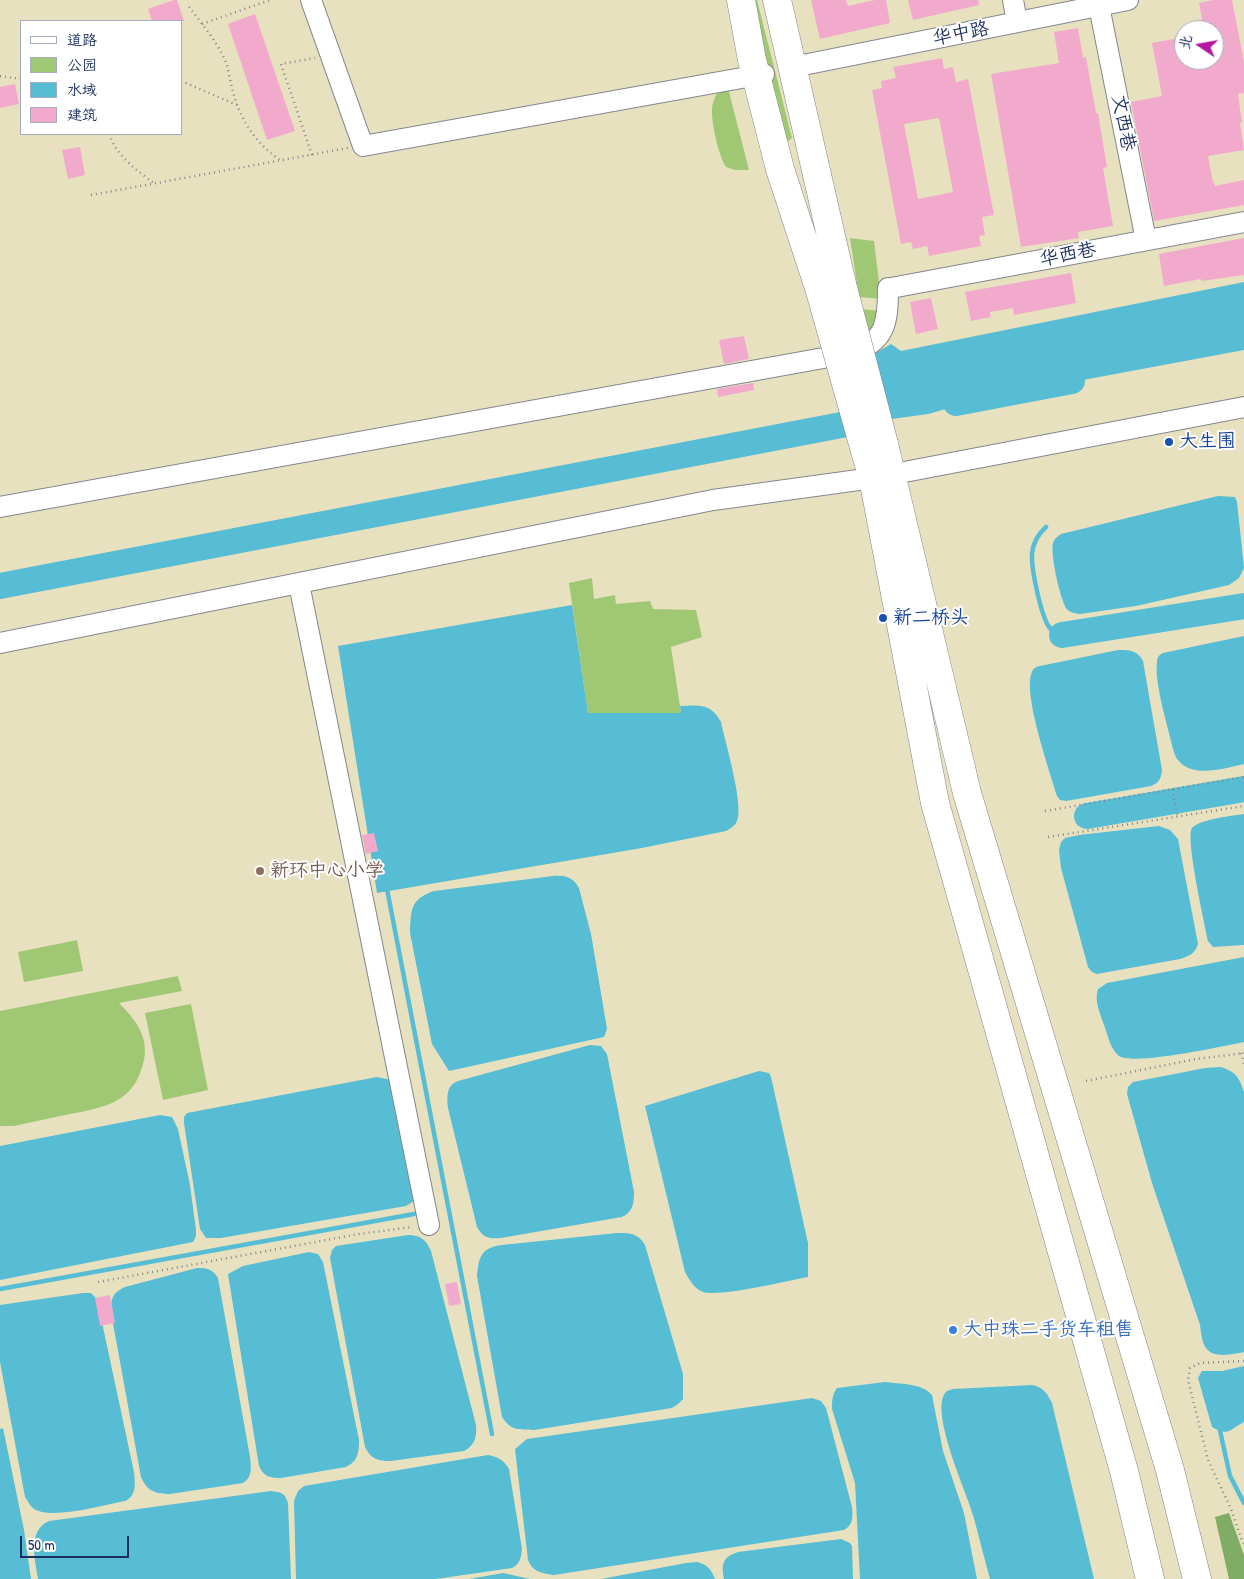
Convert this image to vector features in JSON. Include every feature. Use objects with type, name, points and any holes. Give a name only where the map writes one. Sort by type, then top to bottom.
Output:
[{"type":"highway","points":[[741,0],[752,60],[780,169],[831,288]]},
{"type":"highway","points":[[777,0],[793,67],[831,288],[968,793],[1170,1470],[1197,1579]]},
{"type":"highway","points":[[883,476],[935,802],[1124,1471],[1150,1579]]},
{"type":"street","points":[[310,0],[363,146],[764,74]]},
{"type":"street","points":[[1013,0],[1017,22]]},
{"type":"street","name":"华中路","points":[[793,67],[1128,0]]},
{"type":"street","name":"文西巷","points":[[1099,6],[1146,240]]},
{"type":"street","name":"华西巷","points":[[0,507],[851,353],[872,344],[878,337],[886,318],[890,288],[1244,222]]},
{"type":"street","points":[[0,644],[713,500],[883,476],[1244,407]]},
{"type":"street","points":[[298,584],[429,1225]]},
{"type":"path","points":[[202,24],[270,0]]},
{"type":"path","points":[[189,7],[216,45],[227,66],[232,90],[252,134],[267,150],[282,160]]},
{"type":"path","points":[[312,155],[281,64],[330,56]]},
{"type":"path","points":[[0,76],[20,78]]},
{"type":"path","points":[[182,81],[238,106]]},
{"type":"path","points":[[109,135],[111,140],[132,167],[154,183]]},
{"type":"path","points":[[91,194],[363,146]]},
{"type":"path","points":[[1045,810],[1244,777]]},
{"type":"path","points":[[1172,789],[1178,817]]},
{"type":"path","points":[[1048,837],[1244,806]]},
{"type":"path","points":[[1086,1080],[1196,1059],[1243,1053],[1244,1064]]},
{"type":"path","points":[[98,1282],[359,1234],[429,1225]]},
{"type":"path","points":[[1244,1361],[1200,1363],[1190,1368],[1188,1380],[1208,1460],[1231,1509],[1240,1538],[1244,1544]]},
{"type":"green space","points":[[746,0],[757,0],[792,138],[787,142],[784,142]]},
{"type":"green space","points":[[723,83],[729,92],[749,170],[735,170],[726,167],[718,148],[712,109],[715,98]]},
{"type":"green space","points":[[850,238],[874,241],[881,299],[859,297]]},
{"type":"green space","points":[[859,309],[882,311],[869,341]]},
{"type":"green space","points":[[592,578],[594,599],[615,595],[616,604],[650,601],[653,609],[696,610],[702,637],[671,647],[681,713],[588,713],[569,583]]},
{"type":"green space","points":[[77,940],[83,971],[24,982],[18,952]]},
{"type":"green space","points":[[178,976],[182,991],[119,1003],[139,1028],[143,1036],[145,1051],[140,1074],[126,1094],[118,1100],[96,1109],[14,1126],[0,1126],[0,1011]]},
{"type":"green space","points":[[191,1004],[208,1090],[163,1100],[145,1013]]},
{"type":"green space","points":[[1229,1513],[1244,1555],[1244,1579],[1229,1579],[1215,1517]]},
{"type":"water","points":[[1244,282],[1244,350],[1040,388],[1031,385],[928,414],[877,421],[860,362],[891,344],[901,351]]},
{"type":"water","points":[[1218,496],[1235,497],[1237,502],[1244,568],[1239,578],[1229,585],[1136,606],[1080,614],[1071,612],[1066,608],[1058,586],[1052,549],[1053,542],[1061,534]]},
{"type":"water","points":[[572,605],[588,713],[681,713],[680,706],[693,705],[709,708],[717,716],[721,722],[736,787],[738,813],[737,821],[733,827],[726,831],[642,848],[377,893],[338,646]]},
{"type":"water","points":[[1244,636],[1244,764],[1210,771],[1200,771],[1184,766],[1175,756],[1159,693],[1158,657],[1163,653]]},
{"type":"water","points":[[1118,650],[1133,651],[1143,661],[1162,770],[1160,778],[1156,784],[1151,786],[1066,801],[1060,800],[1057,796],[1038,733],[1031,696],[1030,682],[1032,672],[1039,666]]},
{"type":"water","points":[[1244,814],[1244,945],[1213,947],[1208,941],[1196,882],[1191,847],[1192,828],[1209,820]]},
{"type":"water","points":[[1159,826],[1170,830],[1178,839],[1198,944],[1197,947],[1191,954],[1180,959],[1097,974],[1092,972],[1088,967],[1061,868],[1059,850],[1061,842],[1065,838],[1079,835]]},
{"type":"water","points":[[553,876],[568,878],[574,881],[579,888],[591,934],[607,1029],[604,1037],[449,1071],[432,1044],[410,933],[413,906],[420,898],[434,891]]},
{"type":"water","points":[[1244,957],[1244,1042],[1142,1059],[1119,1056],[1113,1050],[1098,1007],[1098,989],[1107,983]]},
{"type":"water","points":[[590,1045],[601,1046],[607,1054],[634,1192],[631,1210],[622,1217],[501,1238],[484,1236],[477,1227],[448,1108],[449,1089],[458,1081]]},
{"type":"water","points":[[1221,1067],[1236,1076],[1244,1092],[1244,1352],[1218,1355],[1209,1351],[1204,1343],[1200,1325],[1152,1183],[1127,1094],[1128,1087],[1133,1082],[1205,1068]]},
{"type":"water","points":[[759,1071],[769,1073],[771,1077],[808,1243],[808,1277],[739,1291],[703,1292],[694,1286],[685,1272],[645,1106]]},
{"type":"water","points":[[377,1077],[391,1080],[414,1201],[406,1206],[221,1238],[206,1238],[200,1229],[184,1123],[184,1117],[187,1113]]},
{"type":"water","points":[[160,1115],[172,1117],[178,1129],[190,1185],[196,1230],[193,1242],[0,1280],[0,1146]]},
{"type":"water","points":[[617,1233],[633,1234],[640,1238],[645,1245],[683,1374],[683,1399],[672,1408],[534,1430],[512,1427],[502,1417],[477,1276],[482,1254],[495,1246]]},
{"type":"water","points":[[408,1235],[423,1239],[431,1251],[476,1425],[476,1433],[473,1443],[464,1451],[391,1461],[372,1457],[365,1447],[330,1258],[332,1250],[336,1246]]},
{"type":"water","points":[[309,1252],[318,1254],[323,1262],[359,1440],[359,1449],[355,1459],[346,1467],[274,1478],[265,1475],[259,1466],[228,1274],[243,1266]]},
{"type":"water","points":[[197,1268],[209,1270],[218,1278],[251,1471],[243,1483],[170,1494],[160,1493],[149,1489],[141,1477],[112,1318],[111,1303],[116,1293],[125,1287]]},
{"type":"water","points":[[91,1293],[97,1299],[134,1472],[134,1489],[132,1496],[125,1501],[78,1511],[42,1512],[34,1509],[25,1497],[0,1362],[0,1305]]},
{"type":"water","points":[[1244,1366],[1244,1422],[1230,1431],[1218,1430],[1212,1427],[1198,1378],[1202,1371],[1222,1371]]},
{"type":"water","points":[[885,1382],[917,1386],[932,1395],[943,1451],[964,1513],[977,1579],[860,1579],[855,1483],[832,1409],[832,1401],[837,1388]]},
{"type":"water","points":[[1033,1385],[1045,1391],[1052,1403],[1094,1579],[990,1579],[973,1515],[950,1451],[942,1414],[942,1400],[947,1391],[953,1389]]},
{"type":"water","points":[[812,1398],[821,1401],[826,1408],[852,1507],[852,1520],[844,1530],[554,1575],[538,1571],[530,1564],[515,1449],[527,1439]]},
{"type":"water","points":[[3,1428],[24,1530],[31,1579],[0,1579],[0,1429]]},
{"type":"water","points":[[488,1455],[500,1459],[509,1469],[522,1549],[517,1565],[512,1568],[436,1579],[296,1579],[294,1501],[298,1491],[304,1486]]},
{"type":"water","points":[[271,1491],[282,1494],[288,1503],[291,1579],[38,1579],[34,1554],[35,1538],[42,1526],[49,1521]]},
{"type":"water","points":[[841,1539],[852,1546],[853,1579],[724,1579],[724,1561],[729,1556],[738,1552]]},
{"type":"water","points":[[697,1562],[709,1568],[715,1579],[601,1579],[686,1563]]},
{"type":"water","points":[[503,1573],[530,1579],[469,1579]]},
{"type":"building","points":[[177,0],[184,21],[152,20],[148,9]]},
{"type":"building","points":[[811,0],[846,0],[848,6],[875,0],[886,0],[890,23],[820,39]]},
{"type":"building","points":[[908,0],[978,0],[979,5],[913,20]]},
{"type":"building","points":[[1213,0],[1232,0],[1244,62],[1244,93],[1238,94],[1244,150],[1208,156],[1215,186],[1244,180],[1244,205],[1154,221],[1131,102],[1162,96],[1152,43],[1174,39],[1174,70],[1224,70],[1224,20],[1202,20],[1199,3]]},
{"type":"building","points":[[255,14],[295,131],[267,140],[228,24]]},
{"type":"building","points":[[1078,28],[1083,58],[1086,57],[1096,113],[1098,113],[1107,167],[1103,168],[1113,226],[1078,232],[1079,238],[1021,247],[991,74],[1059,63],[1054,32]]},
{"type":"building","points":[[942,58],[944,69],[953,67],[956,82],[968,79],[994,215],[982,217],[985,235],[979,236],[981,246],[929,256],[927,246],[913,249],[911,242],[901,244],[872,90],[882,88],[881,81],[896,78],[893,67]],"holes":[[[939,118],[953,192],[918,199],[904,124]]]},
{"type":"building","points":[[15,84],[19,104],[0,108],[0,87]]},
{"type":"building","points":[[80,147],[85,175],[68,179],[62,150]]},
{"type":"building","points":[[1244,238],[1244,275],[1201,281],[1201,279],[1164,286],[1159,254]]},
{"type":"building","points":[[1071,273],[1076,303],[1014,315],[1013,308],[990,312],[991,317],[971,321],[965,292]]},
{"type":"building","points":[[931,298],[938,329],[916,334],[910,302]]},
{"type":"building","points":[[744,336],[749,359],[724,364],[719,340]]},
{"type":"building","points":[[753,383],[754,390],[718,397],[717,389]]},
{"type":"building","points":[[374,833],[378,851],[366,854],[362,835]]},
{"type":"building","points":[[457,1282],[461,1304],[449,1306],[445,1284]]},
{"type":"building","points":[[110,1295],[115,1323],[100,1326],[95,1298]]},
{"type":"waterway","points":[[956,403],[1072,381]]},
{"type":"waterway","points":[[0,586],[878,418]]},
{"type":"waterway","points":[[1046,527],[1038,536],[1033,546],[1033,570],[1037,592],[1046,621],[1052,630],[1062,635]]},
{"type":"waterway","points":[[1062,635],[1244,606]]},
{"type":"waterway","points":[[1087,816],[1244,789]]},
{"type":"waterway","points":[[387,889],[492,1434]]},
{"type":"waterway","points":[[0,1289],[414,1214]]},
{"type":"waterway","points":[[1219,1426],[1230,1476],[1244,1503]]},
{"type":"place","name":"大生围","points":[[1169,442]]},
{"type":"place","name":"新二桥头","points":[[883,618]]},
{"type":"place","name":"新环中心小学","points":[[260,871]]},
{"type":"place","name":"大中珠二手货车租售","points":[[953,1330]]}]
